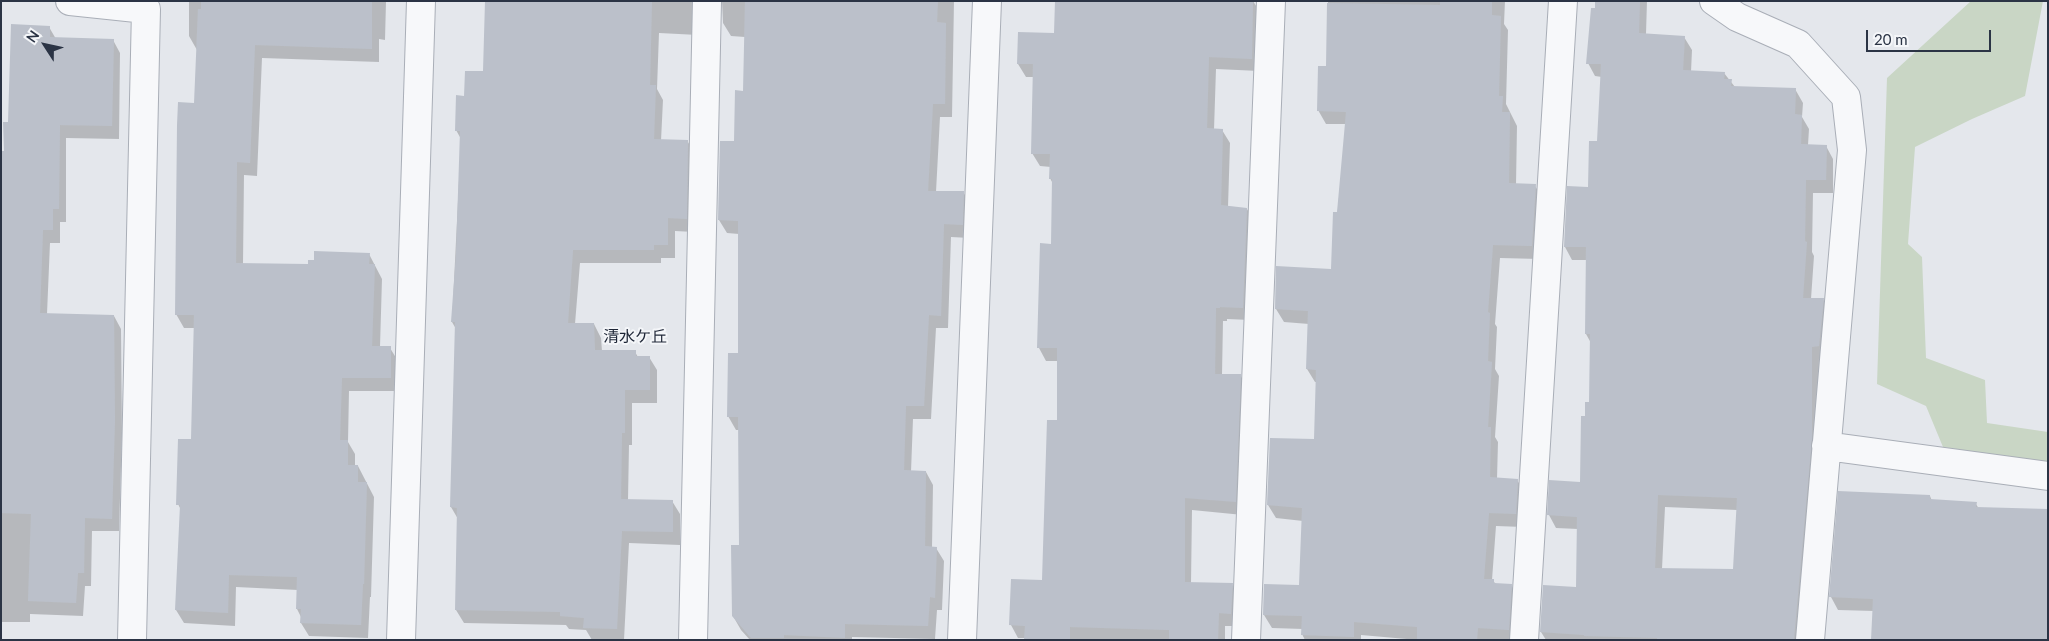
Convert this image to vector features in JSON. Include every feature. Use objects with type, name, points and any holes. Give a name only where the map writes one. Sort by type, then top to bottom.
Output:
[{"type":"street","points":[[70,1],[146,5],[132,640]]},
{"type":"street","points":[[401,640],[421,1]]},
{"type":"street","points":[[693,640],[707,1]]},
{"type":"street","points":[[962,640],[987,1]]},
{"type":"street","points":[[1246,640],[1271,1]]},
{"type":"street","points":[[1524,640],[1563,1]]},
{"type":"street","points":[[1714,1],[1737,17],[1798,44],[1846,97],[1852,150],[1810,640]]},
{"type":"street","points":[[1826,446],[2048,476]]},
{"type":"green space","points":[[1971,1],[2043,1],[2025,96],[1915,147],[1908,244],[1922,257],[1926,358],[1985,380],[1987,423],[2048,432],[2048,463],[1943,447],[1926,406],[1877,384],[1887,78]]},
{"type":"building","points":[[201,1],[372,1],[372,49],[255,45],[250,163],[237,162],[236,263],[308,264],[308,260],[314,260],[314,251],[370,253],[369,264],[375,264],[372,346],[391,346],[391,378],[342,378],[340,440],[348,440],[348,465],[358,465],[358,482],[367,482],[361,625],[300,623],[301,609],[296,609],[297,577],[229,575],[228,613],[175,610],[180,505],[176,505],[178,439],[191,439],[194,315],[175,315],[177,125],[178,102],[194,103],[198,9],[201,9]]},
{"type":"building","points":[[485,1],[652,1],[650,85],[656,85],[654,139],[688,140],[687,219],[668,218],[668,245],[654,245],[654,250],[573,250],[568,323],[594,323],[595,350],[636,350],[636,356],[650,356],[650,390],[625,390],[625,433],[622,433],[621,499],[673,500],[673,532],[622,531],[617,629],[583,628],[584,618],[560,616],[560,612],[455,610],[457,508],[450,507],[455,322],[451,322],[456,253],[460,131],[455,131],[456,95],[464,96],[465,71],[483,71]]},
{"type":"building","points":[[745,1],[938,1],[937,22],[946,23],[945,104],[933,104],[928,191],[964,191],[963,225],[944,224],[941,316],[929,315],[924,406],[906,406],[904,470],[926,471],[925,546],[937,547],[935,598],[930,597],[928,626],[845,624],[845,638],[784,635],[784,638],[751,638],[732,616],[731,545],[739,545],[738,417],[727,417],[728,353],[738,353],[738,221],[718,220],[720,141],[734,141],[735,90],[743,91]]},
{"type":"building","points":[[1055,1],[1253,1],[1252,59],[1209,57],[1207,128],[1223,129],[1221,205],[1247,208],[1243,308],[1216,308],[1215,374],[1241,374],[1236,502],[1185,498],[1185,582],[1233,583],[1231,614],[1219,613],[1218,640],[1169,640],[1169,630],[1070,627],[1070,640],[1024,640],[1025,626],[1009,625],[1011,579],[1042,580],[1047,420],[1057,420],[1057,348],[1037,348],[1040,243],[1051,244],[1052,179],[1049,179],[1050,154],[1031,154],[1033,64],[1017,64],[1018,32],[1054,33]]},
{"type":"building","points":[[1440,1],[1492,1],[1492,15],[1501,16],[1499,96],[1503,96],[1502,112],[1510,112],[1509,183],[1536,184],[1532,246],[1493,245],[1488,312],[1490,313],[1488,361],[1492,362],[1488,427],[1491,427],[1490,477],[1518,479],[1516,514],[1489,513],[1484,579],[1494,579],[1494,583],[1512,584],[1509,630],[1478,628],[1477,640],[1417,640],[1417,627],[1354,622],[1354,637],[1301,635],[1302,616],[1263,615],[1264,584],[1299,585],[1302,508],[1267,505],[1270,438],[1314,439],[1316,370],[1306,369],[1308,311],[1275,309],[1276,266],[1331,269],[1333,212],[1337,212],[1346,112],[1317,111],[1318,66],[1326,66],[1327,3],[1440,5]]},
{"type":"building","points":[[1595,1],[1640,1],[1639,33],[1685,36],[1683,70],[1725,72],[1724,79],[1732,79],[1731,86],[1796,88],[1795,114],[1802,115],[1801,144],[1827,145],[1826,180],[1806,180],[1805,241],[1807,242],[1803,298],[1824,298],[1819,346],[1812,347],[1812,438],[1794,639],[1657,640],[1657,638],[1584,636],[1540,632],[1543,585],[1576,587],[1577,517],[1547,515],[1549,480],[1580,482],[1581,416],[1585,416],[1585,402],[1589,402],[1590,334],[1585,334],[1586,247],[1564,247],[1567,186],[1588,187],[1589,141],[1597,141],[1601,64],[1586,64],[1591,8],[1595,8]],"holes":[[[1658,495],[1737,498],[1733,569],[1655,568]]]},
{"type":"building","points":[[11,24],[50,26],[50,37],[114,39],[112,126],[60,125],[59,209],[53,209],[53,230],[43,230],[40,313],[114,315],[115,420],[112,519],[85,518],[84,573],[78,573],[76,603],[28,601],[31,514],[1,513],[1,151],[4,151],[3,122],[8,122]]},
{"type":"building","points":[[1838,491],[1930,495],[1930,499],[1977,502],[1976,507],[2048,509],[2048,640],[1871,640],[1873,599],[1829,597]]},
{"type":"district","name":"清水ケ丘","points":[[635,337]]}]
